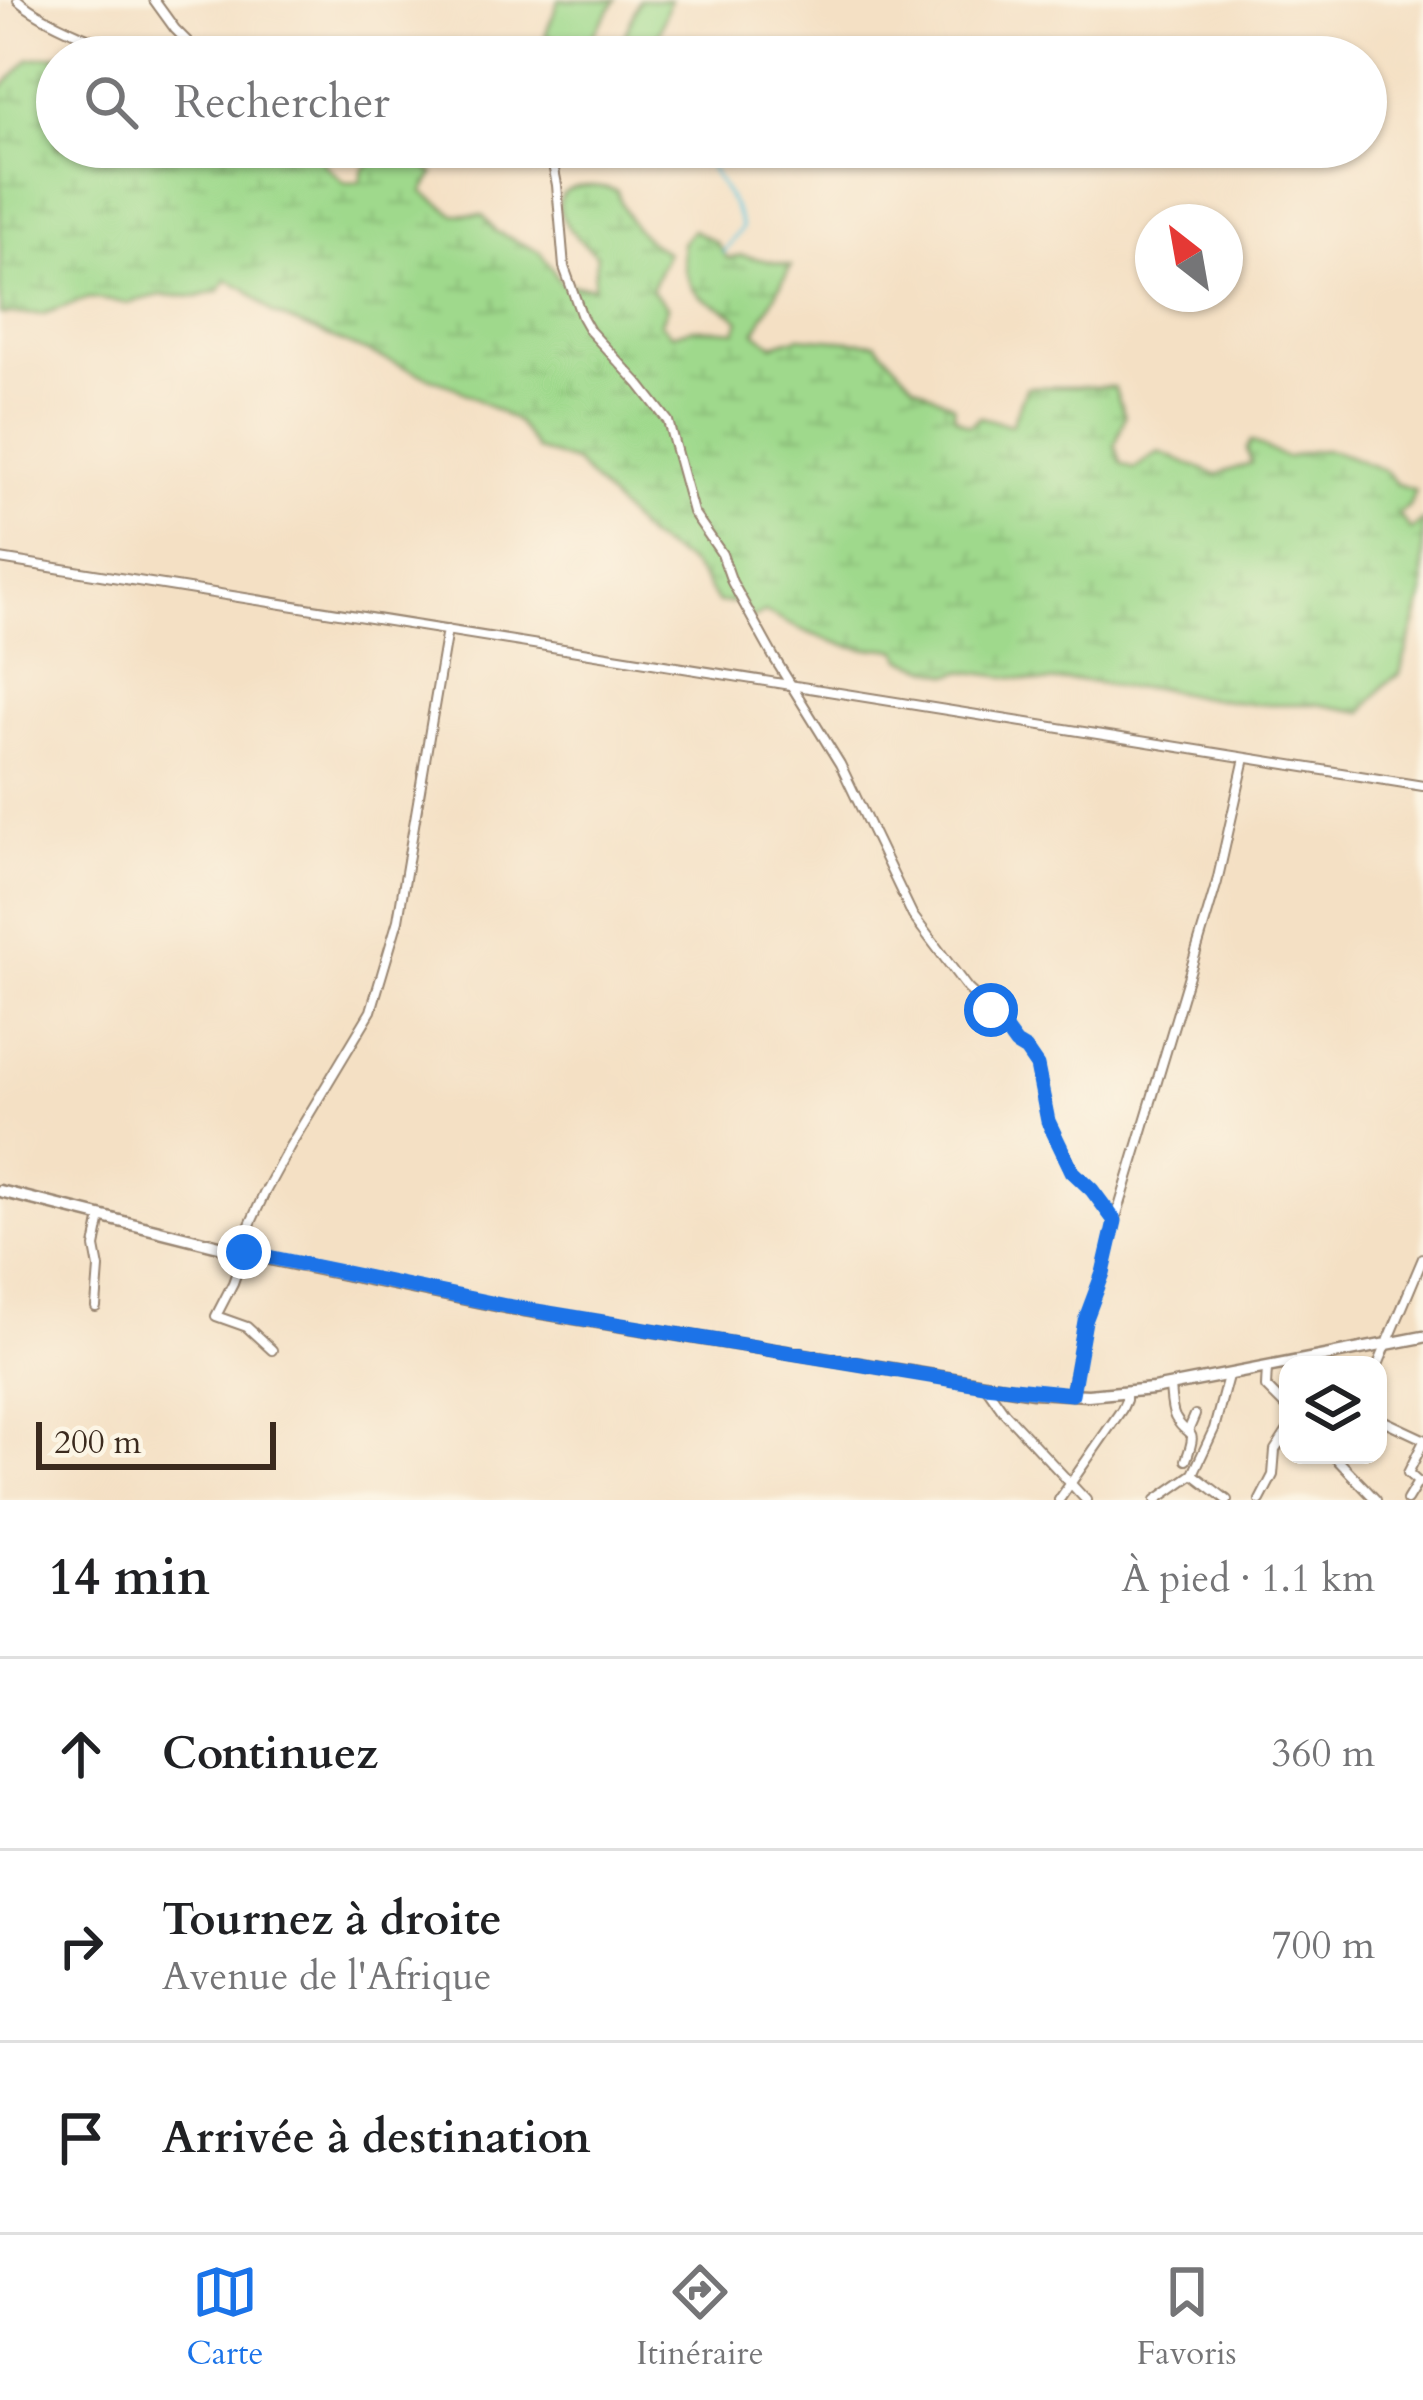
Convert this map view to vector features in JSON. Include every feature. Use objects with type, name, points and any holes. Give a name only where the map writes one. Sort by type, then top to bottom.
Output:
[{"type":"main road","points":[[0,1191],[241,1252],[506,1306],[985,1385],[1072,1394],[1126,1392],[1279,1366]]},
{"type":"main road","points":[[1338,1356],[1423,1336]]},
{"type":"street","points":[[18,0],[88,36]]},
{"type":"street","points":[[154,0],[182,36]]},
{"type":"street","points":[[554,168],[564,267],[582,317],[668,421],[693,512],[722,554],[773,656],[840,764],[913,916],[968,989],[1037,1066],[1048,1121],[1072,1171],[1115,1221]]},
{"type":"street","points":[[0,559],[1423,786]]},
{"type":"street","points":[[272,1350],[247,1327],[216,1316],[290,1146],[371,1011],[398,920],[447,630]]},
{"type":"street","points":[[1072,1394],[1085,1321],[1217,882],[1245,758]]},
{"type":"street","points":[[97,1307],[95,1247],[101,1216]]},
{"type":"street","points":[[1382,1356],[1423,1258]]},
{"type":"street","points":[[1267,1367],[1267,1387],[1279,1400]]},
{"type":"street","points":[[1156,1500],[1193,1474],[1214,1429],[1228,1376]]},
{"type":"street","points":[[985,1385],[1086,1500]]},
{"type":"street","points":[[1170,1387],[1176,1418],[1189,1429],[1193,1441],[1186,1460]]},
{"type":"street","points":[[1059,1500],[1122,1409],[1126,1392]]},
{"type":"street","points":[[1189,1429],[1196,1415]]},
{"type":"street","points":[[1387,1423],[1423,1444],[1408,1473],[1418,1482],[1407,1500]]},
{"type":"street","points":[[1260,1500],[1273,1475],[1279,1444]]},
{"type":"street","points":[[1342,1464],[1376,1500]]},
{"type":"street","points":[[1193,1474],[1227,1500]]},
{"type":"green space","points":[[559,0],[616,0],[592,36],[545,36]]},
{"type":"green space","points":[[639,0],[670,0],[658,36],[624,36]]},
{"type":"green space","points":[[36,58],[36,168],[328,168],[345,183],[360,182],[364,168],[426,168],[434,174],[423,192],[454,214],[483,215],[495,231],[540,252],[562,284],[593,287],[597,255],[568,227],[559,202],[570,189],[605,188],[617,191],[635,228],[667,253],[651,290],[668,307],[660,323],[672,334],[693,328],[736,331],[740,320],[698,294],[689,282],[682,243],[693,230],[717,243],[728,259],[741,255],[791,266],[755,332],[773,345],[799,337],[876,343],[914,384],[953,405],[955,417],[969,425],[980,417],[1011,425],[1027,387],[1114,387],[1125,416],[1115,446],[1121,463],[1134,469],[1159,452],[1216,475],[1251,463],[1247,449],[1251,441],[1286,458],[1325,450],[1381,470],[1395,483],[1415,490],[1409,506],[1398,514],[1411,530],[1423,521],[1423,596],[1400,674],[1386,683],[1363,712],[1316,704],[1251,704],[1078,680],[1042,682],[962,671],[950,675],[902,659],[899,651],[847,645],[765,612],[751,619],[739,602],[718,603],[688,562],[647,538],[575,462],[537,450],[517,422],[454,387],[273,314],[246,289],[227,280],[219,291],[197,297],[161,295],[127,303],[89,298],[43,314],[0,314],[0,90],[29,59]]},
{"type":"waterway","points":[[711,168],[742,228],[724,252]]},
{"type":"route","points":[[244,1252],[506,1306],[985,1385],[1072,1394],[1085,1321],[1115,1221],[1072,1171],[1048,1121],[1037,1066],[991,1010]]}]
